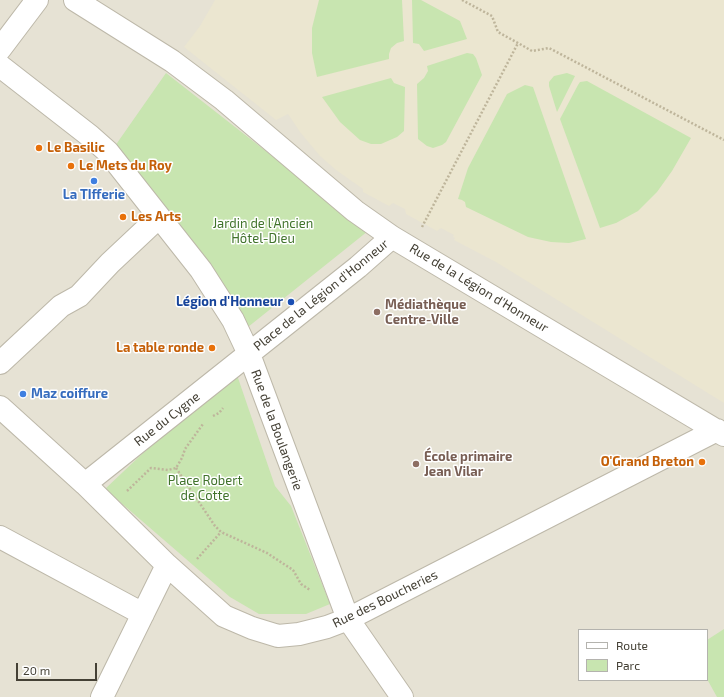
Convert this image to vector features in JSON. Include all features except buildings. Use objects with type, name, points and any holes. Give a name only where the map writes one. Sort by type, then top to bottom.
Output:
[{"type":"street","points":[[0,49],[37,0]]},
{"type":"street","name":"Rue de la Légion d'Honneur","points":[[75,0],[172,62],[224,100],[355,211],[392,237],[721,432]]},
{"type":"street","name":"Rue de la Boulangerie","points":[[0,66],[90,136],[108,152],[201,270],[233,320],[249,354],[348,619],[402,697]]},
{"type":"street","points":[[0,363],[61,306],[79,296],[110,263],[159,217]]},
{"type":"street","name":"Place de la Légion d'Honneur","points":[[249,354],[358,267],[392,237]]},
{"type":"street","name":"Rue du Cygne","points":[[85,484],[249,354]]},
{"type":"street","points":[[0,407],[85,484],[174,571],[143,614],[102,697]]},
{"type":"street","name":"Rue des Boucheries","points":[[174,571],[224,616],[252,628],[278,636],[299,634],[327,627],[348,619],[721,432]]},
{"type":"street","points":[[0,537],[143,614]]},
{"type":"path","points":[[462,0],[492,16],[498,32],[518,44],[532,50],[549,48],[724,140]]},
{"type":"path","points":[[411,248],[518,44]]},
{"type":"path","points":[[110,508],[151,468],[168,470],[176,468],[185,449],[196,433],[207,420],[219,412],[228,403]]},
{"type":"path","points":[[176,468],[215,526],[221,532],[267,553],[294,570],[300,584],[313,591]]},
{"type":"path","points":[[174,571],[221,532]]},
{"type":"shaded area","points":[[0,0],[724,0],[724,697],[0,697]]},
{"type":"shaded area","points":[[215,0],[724,0],[724,403],[496,262],[454,240],[454,235],[441,228],[437,231],[406,214],[405,209],[393,203],[389,206],[363,192],[363,189],[336,170],[320,156],[300,132],[288,114],[276,120],[184,47],[200,26]]},
{"type":"green space","points":[[319,0],[402,0],[404,41],[397,43],[391,48],[389,59],[317,77],[312,53],[312,28]]},
{"type":"green space","points":[[412,0],[421,0],[460,21],[467,39],[424,51],[419,44],[413,43]]},
{"type":"green space","points":[[467,53],[473,54],[476,58],[482,75],[446,142],[433,148],[427,146],[418,139],[417,84],[424,78],[428,71],[427,66]]},
{"type":"green space","name":"Jardin de l'Ancien Hôtel-Dieu","points":[[166,73],[368,231],[248,327],[115,146]]},
{"type":"green space","points":[[567,73],[575,76],[557,112],[549,82],[554,76]]},
{"type":"green space","points":[[391,78],[394,83],[405,87],[404,131],[397,137],[381,144],[371,144],[360,140],[340,122],[322,97]]},
{"type":"green space","points":[[587,81],[691,138],[672,171],[657,192],[638,211],[616,223],[600,228],[560,119],[580,82]]},
{"type":"green space","points":[[525,85],[533,87],[586,239],[569,243],[551,242],[528,237],[466,207],[465,202],[458,199],[468,168],[507,94]]},
{"type":"green space","name":"Place Robert de Cotte","points":[[237,375],[275,486],[291,506],[330,604],[306,614],[259,614],[230,597],[105,489],[142,454]]},
{"type":"green space","points":[[724,629],[724,697],[717,697],[708,681],[708,639]]},
{"type":"place","name":"Le Basilic","points":[[39,148]]},
{"type":"place","name":"Le Mets du Roy","points":[[71,166]]},
{"type":"place","name":"La TIfferie","points":[[94,181]]},
{"type":"place","name":"Les Arts","points":[[123,217]]},
{"type":"place","name":"Légion d'Honneur","points":[[291,302]]},
{"type":"place","name":"Médiathèque Centre-Ville","points":[[377,312]]},
{"type":"place","name":"La table ronde","points":[[212,348]]},
{"type":"place","name":"Maz coiffure","points":[[23,394]]},
{"type":"place","name":"O'Grand Breton","points":[[702,462]]},
{"type":"place","name":"École primaire Jean Vilar","points":[[416,464]]}]
